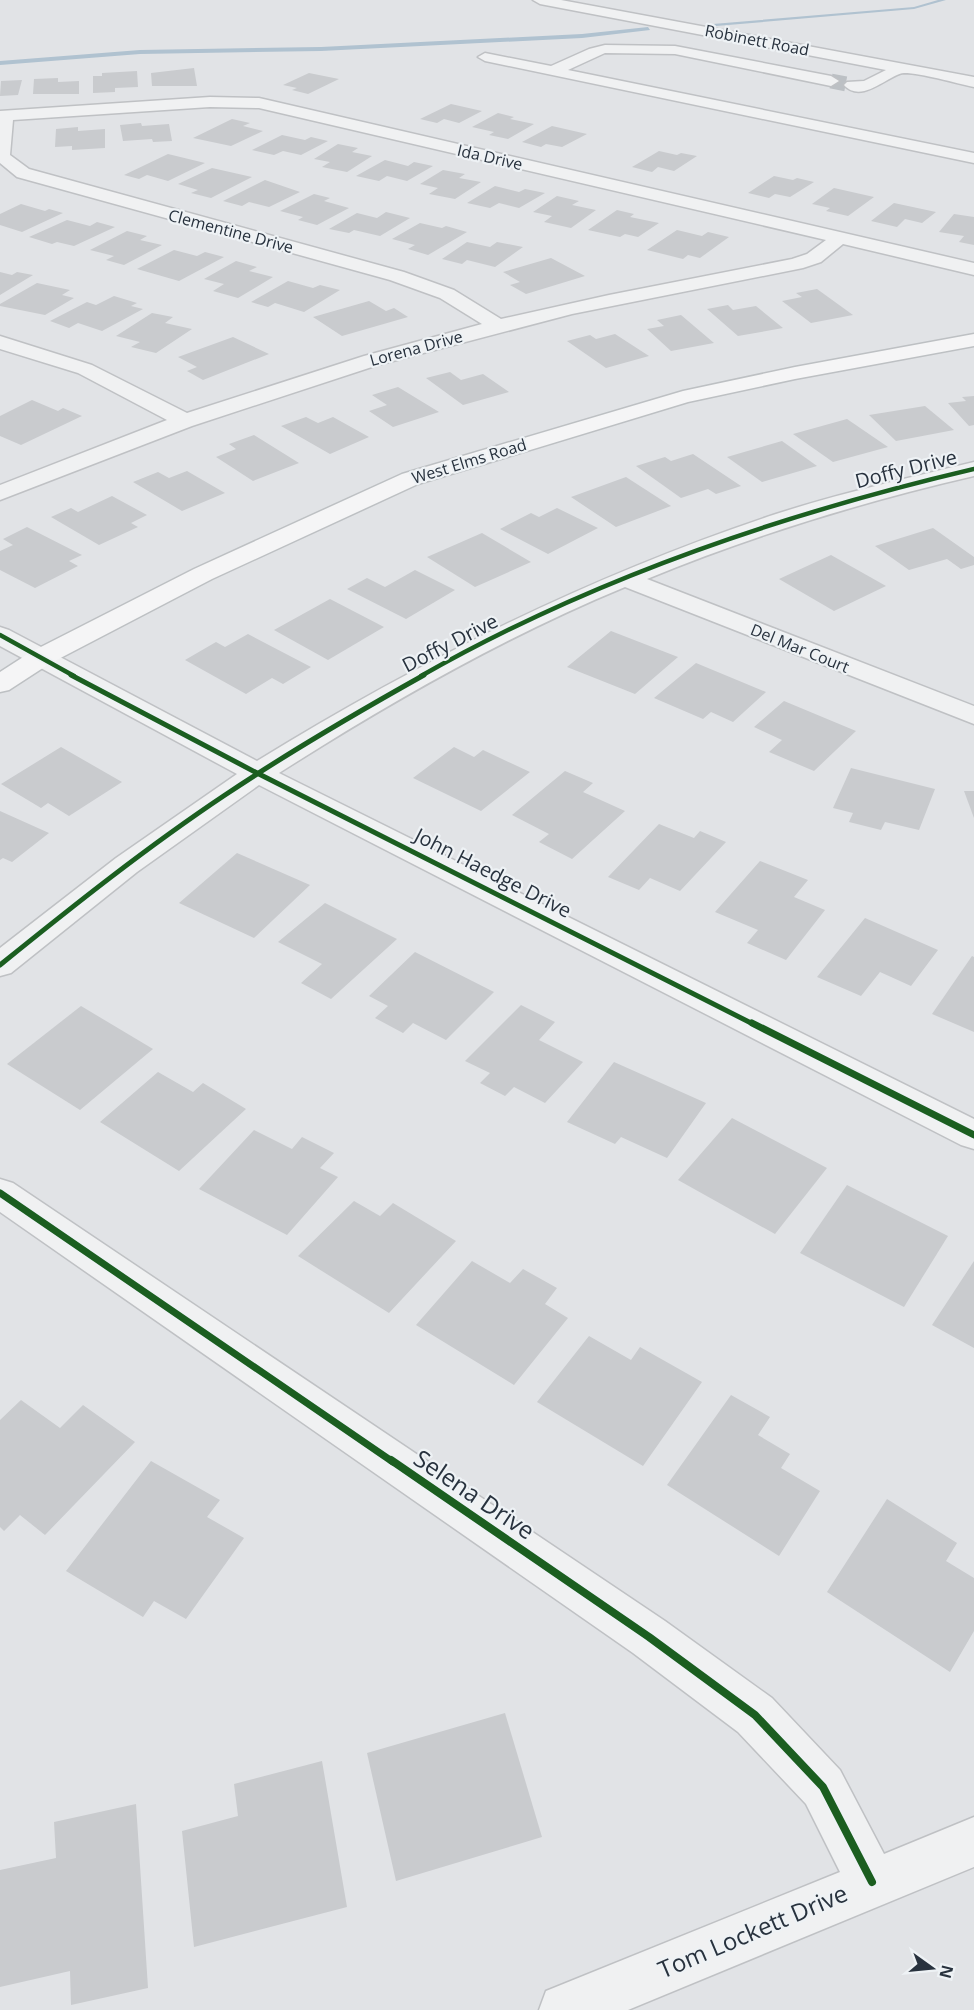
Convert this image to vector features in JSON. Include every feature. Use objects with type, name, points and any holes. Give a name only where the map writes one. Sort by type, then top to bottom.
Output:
[{"type":"main road","name":"West Elms Road","points":[[0,684],[40,658],[203,574],[410,478],[683,397],[795,373],[974,340]]},
{"type":"street","name":"Robinett Road","points":[[540,0],[974,82]]},
{"type":"street","points":[[694,54],[730,35]]},
{"type":"street","points":[[552,71],[605,49],[675,50],[826,80],[856,59]]},
{"type":"street","points":[[485,57],[974,158]]},
{"type":"street","points":[[852,85],[867,86],[901,68]]},
{"type":"street","name":"Ida Drive","points":[[3,115],[210,102],[259,103],[974,269]]},
{"type":"street","name":"Clementine Drive","points":[[3,115],[2,156],[23,172],[397,276],[447,294],[498,326]]},
{"type":"street","points":[[936,150],[951,139]]},
{"type":"street","name":"Lorena Drive","points":[[0,493],[184,420],[363,363],[498,326],[638,293],[795,264],[814,258],[840,238]]},
{"type":"street","points":[[0,342],[85,369],[184,420]]},
{"type":"street","name":"Doffy Drive","points":[[0,965],[150,848],[257,773],[451,658],[626,579],[709,545],[824,507],[974,469]]},
{"type":"street","name":"Del Mar Court","points":[[626,579],[974,716]]},
{"type":"street","name":"John Haedge Drive","points":[[0,635],[257,773],[974,1135]]},
{"type":"street","name":"Selena Drive","points":[[0,1193],[649,1637],[755,1715],[823,1788],[872,1882]]},
{"type":"street","name":"Tom Lockett Drive","points":[[565,2010],[974,1842]]},
{"type":"building","points":[[194,68],[197,86],[152,86],[151,73]]},
{"type":"building","points":[[137,71],[138,87],[115,88],[115,92],[93,93],[93,76],[102,76],[102,73]]},
{"type":"building","points":[[309,73],[339,79],[308,94],[292,90],[297,88],[283,85]]},
{"type":"building","points":[[58,78],[58,82],[79,81],[79,94],[33,94],[34,79]]},
{"type":"building","points":[[22,80],[18,95],[0,96],[1,81]]},
{"type":"building","points":[[451,104],[482,111],[459,123],[444,119],[437,123],[420,119]]},
{"type":"building","points":[[498,113],[514,117],[510,119],[534,124],[508,139],[489,135],[494,132],[472,127]]},
{"type":"building","points":[[232,119],[250,123],[243,126],[263,131],[231,146],[193,138]]},
{"type":"building","points":[[141,123],[142,126],[169,124],[172,141],[153,142],[152,139],[123,141],[120,125]]},
{"type":"building","points":[[552,126],[587,134],[562,147],[546,144],[541,147],[522,142]]},
{"type":"building","points":[[78,127],[78,131],[105,129],[105,148],[72,150],[72,146],[55,147],[56,129]]},
{"type":"building","points":[[282,135],[305,140],[311,137],[328,141],[301,155],[283,151],[274,155],[252,150]]},
{"type":"building","points":[[338,144],[358,148],[352,152],[372,156],[347,172],[322,167],[330,162],[314,159]]},
{"type":"building","points":[[659,151],[697,156],[674,171],[658,167],[652,172],[632,167]]},
{"type":"building","points":[[168,154],[205,163],[168,181],[147,175],[139,179],[124,175]]},
{"type":"building","points":[[385,160],[408,166],[414,162],[433,166],[407,181],[387,176],[379,181],[356,176]]},
{"type":"building","points":[[212,168],[252,177],[211,198],[191,193],[198,190],[178,184]]},
{"type":"building","points":[[443,170],[465,174],[459,178],[481,182],[455,199],[429,194],[438,188],[420,184]]},
{"type":"building","points":[[774,176],[814,182],[790,197],[775,194],[769,198],[748,193]]},
{"type":"building","points":[[265,180],[300,192],[269,207],[249,202],[242,206],[223,201]]},
{"type":"building","points":[[495,186],[519,192],[525,189],[545,193],[519,208],[499,203],[490,208],[467,203]]},
{"type":"building","points":[[834,188],[874,197],[848,216],[826,211],[830,208],[812,204]]},
{"type":"building","points":[[314,194],[330,198],[324,201],[349,208],[317,225],[298,220],[303,217],[280,211]]},
{"type":"building","points":[[557,196],[579,201],[572,205],[596,210],[571,228],[544,222],[552,216],[533,212]]},
{"type":"building","points":[[894,203],[936,212],[922,223],[905,219],[897,227],[871,221]]},
{"type":"building","points":[[21,204],[45,211],[49,209],[63,213],[22,232],[0,225],[0,214]]},
{"type":"building","points":[[617,210],[634,214],[630,217],[659,223],[638,237],[625,234],[620,237],[588,230]]},
{"type":"building","points":[[386,212],[410,218],[380,236],[354,230],[349,233],[329,229],[357,213],[377,218]]},
{"type":"building","points":[[954,214],[974,217],[974,245],[959,242],[964,236],[939,232]]},
{"type":"building","points":[[67,220],[90,226],[97,222],[115,227],[74,246],[57,242],[52,244],[29,237]]},
{"type":"building","points":[[420,223],[442,228],[446,226],[467,232],[428,255],[408,249],[415,245],[392,239]]},
{"type":"building","points":[[677,230],[702,236],[708,232],[729,237],[700,258],[688,255],[683,259],[647,250]]},
{"type":"building","points":[[127,231],[147,236],[140,240],[162,245],[124,265],[106,260],[114,256],[90,250]]},
{"type":"building","points":[[467,242],[490,247],[497,242],[523,247],[495,267],[467,260],[462,264],[442,259]]},
{"type":"building","points":[[174,250],[197,256],[205,252],[224,257],[179,281],[137,269]]},
{"type":"building","points":[[551,258],[585,276],[526,294],[510,285],[520,282],[503,272]]},
{"type":"building","points":[[236,261],[257,267],[249,271],[273,277],[238,298],[213,291],[224,284],[204,279]]},
{"type":"building","points":[[0,272],[12,275],[17,272],[33,275],[0,295]]},
{"type":"building","points":[[288,281],[313,288],[320,285],[340,290],[304,312],[275,303],[268,307],[251,302]]},
{"type":"building","points":[[37,283],[70,290],[62,295],[74,298],[45,315],[0,306],[0,304]]},
{"type":"building","points":[[817,289],[853,315],[811,323],[782,301],[802,297],[796,293]]},
{"type":"building","points":[[114,296],[137,303],[131,306],[143,309],[102,331],[78,323],[69,328],[50,321],[87,302],[96,305]]},
{"type":"building","points":[[369,301],[386,311],[394,308],[408,317],[342,336],[313,317]]},
{"type":"building","points":[[728,305],[733,310],[756,306],[783,328],[738,336],[707,309]]},
{"type":"building","points":[[152,313],[173,317],[165,323],[192,329],[156,353],[131,347],[140,342],[116,336]]},
{"type":"building","points":[[681,315],[714,343],[671,351],[647,329],[664,326],[657,320]]},
{"type":"building","points":[[615,334],[649,356],[606,368],[567,341],[590,335],[596,339]]},
{"type":"building","points":[[233,337],[269,354],[203,380],[187,371],[197,367],[178,357]]},
{"type":"building","points":[[450,372],[461,380],[483,374],[509,392],[463,405],[426,378]]},
{"type":"building","points":[[398,387],[439,412],[393,427],[369,411],[387,405],[372,395]]},
{"type":"building","points":[[974,396],[974,425],[969,426],[948,403],[966,401],[962,397]]},
{"type":"building","points":[[32,400],[58,411],[63,408],[82,416],[21,445],[0,436],[0,416]]},
{"type":"building","points":[[925,406],[954,430],[896,441],[869,415]]},
{"type":"building","points":[[306,417],[318,423],[333,417],[369,437],[330,454],[281,426]]},
{"type":"building","points":[[847,419],[888,447],[833,462],[793,434]]},
{"type":"building","points":[[254,435],[299,463],[253,481],[216,457],[236,449],[229,444]]},
{"type":"building","points":[[782,441],[817,466],[762,482],[727,457]]},
{"type":"building","points":[[693,454],[741,486],[716,494],[708,489],[681,498],[636,466],[665,457],[671,461]]},
{"type":"building","points":[[187,471],[225,493],[182,511],[133,482],[158,472],[169,478]]},
{"type":"building","points":[[626,477],[671,506],[616,527],[571,497]]},
{"type":"building","points":[[112,496],[147,515],[131,523],[138,527],[99,545],[51,517],[71,508],[78,512]]},
{"type":"building","points":[[557,508],[598,528],[548,554],[500,529],[531,513],[539,517]]},
{"type":"building","points":[[27,527],[82,555],[69,561],[78,566],[35,588],[0,570],[0,551],[13,545],[3,539]]},
{"type":"building","points":[[933,528],[974,557],[974,565],[961,569],[947,559],[909,570],[875,546]]},
{"type":"building","points":[[482,533],[531,562],[475,587],[427,557]]},
{"type":"building","points":[[831,555],[886,586],[834,611],[779,579]]},
{"type":"building","points":[[415,570],[455,590],[406,619],[347,589],[367,578],[385,587]]},
{"type":"building","points":[[330,599],[384,627],[328,660],[274,630]]},
{"type":"building","points":[[611,631],[678,657],[635,694],[567,667]]},
{"type":"building","points":[[248,634],[311,667],[283,684],[272,678],[246,694],[185,660],[216,642],[225,647]]},
{"type":"building","points":[[696,663],[766,692],[733,722],[711,712],[703,719],[654,698]]},
{"type":"building","points":[[784,701],[856,731],[814,771],[769,752],[782,740],[754,727]]},
{"type":"building","points":[[61,747],[122,782],[69,816],[48,803],[41,808],[1,784]]},
{"type":"building","points":[[454,747],[474,757],[483,750],[530,772],[481,811],[413,778]]},
{"type":"building","points":[[851,768],[935,789],[919,830],[885,822],[881,830],[849,822],[853,813],[833,808]]},
{"type":"building","points":[[565,771],[593,783],[583,792],[625,811],[572,859],[539,842],[549,834],[512,815]]},
{"type":"building","points":[[964,791],[974,791],[974,818]]},
{"type":"building","points":[[0,811],[49,833],[12,862],[3,858],[0,860]]},
{"type":"building","points":[[659,824],[694,838],[700,831],[726,842],[680,891],[650,878],[639,890],[608,877]]},
{"type":"building","points":[[237,853],[310,885],[254,938],[179,903]]},
{"type":"building","points":[[760,861],[808,880],[794,897],[825,910],[786,960],[747,943],[758,930],[715,912]]},
{"type":"building","points":[[325,903],[397,939],[331,999],[301,983],[322,964],[278,942]]},
{"type":"building","points":[[865,918],[938,950],[911,986],[880,972],[861,996],[817,977]]},
{"type":"building","points":[[415,952],[494,992],[446,1040],[413,1023],[403,1033],[375,1018],[388,1006],[369,996]]},
{"type":"building","points":[[972,956],[974,957],[974,1032],[932,1014]]},
{"type":"building","points":[[521,1005],[555,1022],[539,1040],[583,1062],[545,1103],[514,1087],[505,1096],[480,1083],[490,1073],[465,1061]]},
{"type":"building","points":[[81,1006],[153,1049],[80,1110],[7,1064]]},
{"type":"building","points":[[614,1062],[706,1103],[667,1158],[621,1137],[615,1144],[567,1122]]},
{"type":"building","points":[[158,1072],[193,1092],[203,1083],[246,1109],[179,1171],[100,1122]]},
{"type":"building","points":[[732,1118],[827,1168],[775,1234],[678,1180]]},
{"type":"building","points":[[254,1130],[292,1149],[302,1137],[334,1153],[320,1168],[338,1177],[287,1235],[199,1189]]},
{"type":"building","points":[[847,1185],[948,1236],[904,1307],[800,1253]]},
{"type":"building","points":[[354,1201],[380,1216],[393,1203],[456,1241],[389,1313],[298,1256]]},
{"type":"building","points":[[472,1261],[510,1283],[523,1269],[557,1288],[545,1304],[568,1318],[514,1385],[416,1325]]},
{"type":"building","points":[[974,1261],[974,1348],[932,1325]]},
{"type":"building","points":[[589,1336],[631,1360],[640,1347],[702,1382],[643,1466],[537,1402]]},
{"type":"building","points":[[731,1395],[770,1417],[758,1435],[790,1454],[781,1468],[820,1491],[779,1556],[667,1485]]},
{"type":"building","points":[[21,1400],[60,1428],[83,1405],[135,1442],[45,1535],[20,1515],[4,1531],[0,1527],[0,1420]]},
{"type":"building","points":[[151,1461],[220,1500],[207,1517],[244,1538],[186,1619],[154,1601],[143,1617],[66,1571]]},
{"type":"building","points":[[887,1499],[957,1543],[946,1561],[974,1578],[974,1631],[950,1672],[827,1592]]},
{"type":"building","points":[[505,1713],[542,1837],[396,1881],[367,1753]]},
{"type":"building","points":[[322,1761],[347,1907],[194,1947],[182,1831],[238,1816],[234,1784]]},
{"type":"building","points":[[136,1804],[148,1988],[71,2005],[70,1971],[0,1987],[0,1870],[56,1858],[54,1822]]},
{"type":"waterway","points":[[716,24],[914,8],[944,0]]},
{"type":"waterway","points":[[0,63],[140,52],[321,49],[582,36],[648,29]]},
{"type":"tunnel","points":[[831,81],[852,85]]},
{"type":"cycle path","points":[[0,965],[126,865],[258,773],[340,722],[512,629],[602,588],[694,551],[786,519],[880,491],[974,469]]},
{"type":"cycle path","points":[[0,635],[257,773],[974,1135]]},
{"type":"cycle path","points":[[0,1193],[649,1637],[755,1715],[823,1787],[872,1882]]}]
